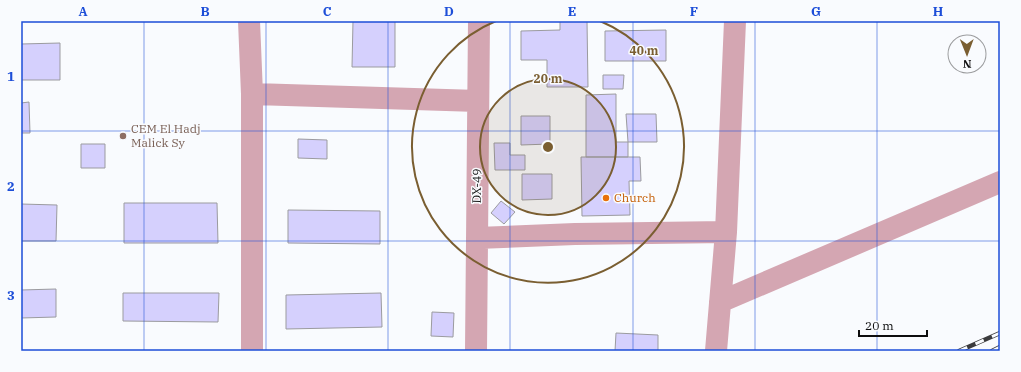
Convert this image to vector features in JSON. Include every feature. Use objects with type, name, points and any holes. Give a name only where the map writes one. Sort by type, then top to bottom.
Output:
[{"type":"street","points":[[249,21],[252,94],[252,351]]},
{"type":"street","name":"DX-49","points":[[476,351],[479,21]]},
{"type":"street","points":[[716,351],[726,232],[735,21]]},
{"type":"street","points":[[252,94],[478,101]]},
{"type":"street","points":[[720,302],[1000,182]]},
{"type":"street","points":[[477,238],[582,234],[726,232]]},
{"type":"building","points":[[353,21],[395,21],[395,67],[352,67]]},
{"type":"building","points":[[560,21],[587,21],[588,87],[547,87],[547,60],[521,60],[521,31],[560,30]]},
{"type":"building","points":[[666,30],[666,61],[605,61],[605,31]]},
{"type":"building","points":[[60,43],[60,80],[21,80],[21,44]]},
{"type":"building","points":[[603,75],[624,75],[623,89],[603,89]]},
{"type":"building","points":[[616,94],[616,142],[628,142],[628,157],[586,157],[586,95]]},
{"type":"building","points":[[29,102],[30,133],[21,133],[21,103]]},
{"type":"building","points":[[626,114],[656,114],[657,142],[628,142]]},
{"type":"building","points":[[521,116],[550,116],[550,144],[521,145]]},
{"type":"building","points":[[298,139],[327,140],[327,159],[298,158]]},
{"type":"building","points":[[494,143],[510,143],[510,155],[525,155],[525,170],[495,170]]},
{"type":"building","points":[[81,144],[105,144],[105,168],[81,168]]},
{"type":"building","name":"Church","points":[[581,157],[640,157],[641,181],[629,181],[630,215],[582,216]]},
{"type":"building","points":[[522,174],[552,174],[552,199],[522,200]]},
{"type":"building","points":[[501,201],[515,212],[504,224],[491,213]]},
{"type":"building","points":[[124,203],[217,203],[218,243],[124,243]]},
{"type":"building","points":[[21,204],[57,205],[56,241],[21,241]]},
{"type":"building","points":[[288,210],[380,211],[380,244],[288,243]]},
{"type":"building","points":[[56,289],[56,317],[21,318],[21,290]]},
{"type":"building","points":[[123,293],[219,293],[218,322],[123,321]]},
{"type":"building","points":[[381,293],[382,327],[286,329],[286,295]]},
{"type":"building","points":[[432,312],[454,313],[453,337],[431,336]]},
{"type":"building","points":[[616,333],[658,335],[658,351],[615,351]]},
{"type":"railway","points":[[959,351],[1000,333]]},
{"type":"railway","points":[[992,351],[1000,347]]},
{"type":"place","name":"CEM El Hadj Malick Sy","points":[[123,136]]},
{"type":"place","name":"Church","points":[[606,198]]}]
